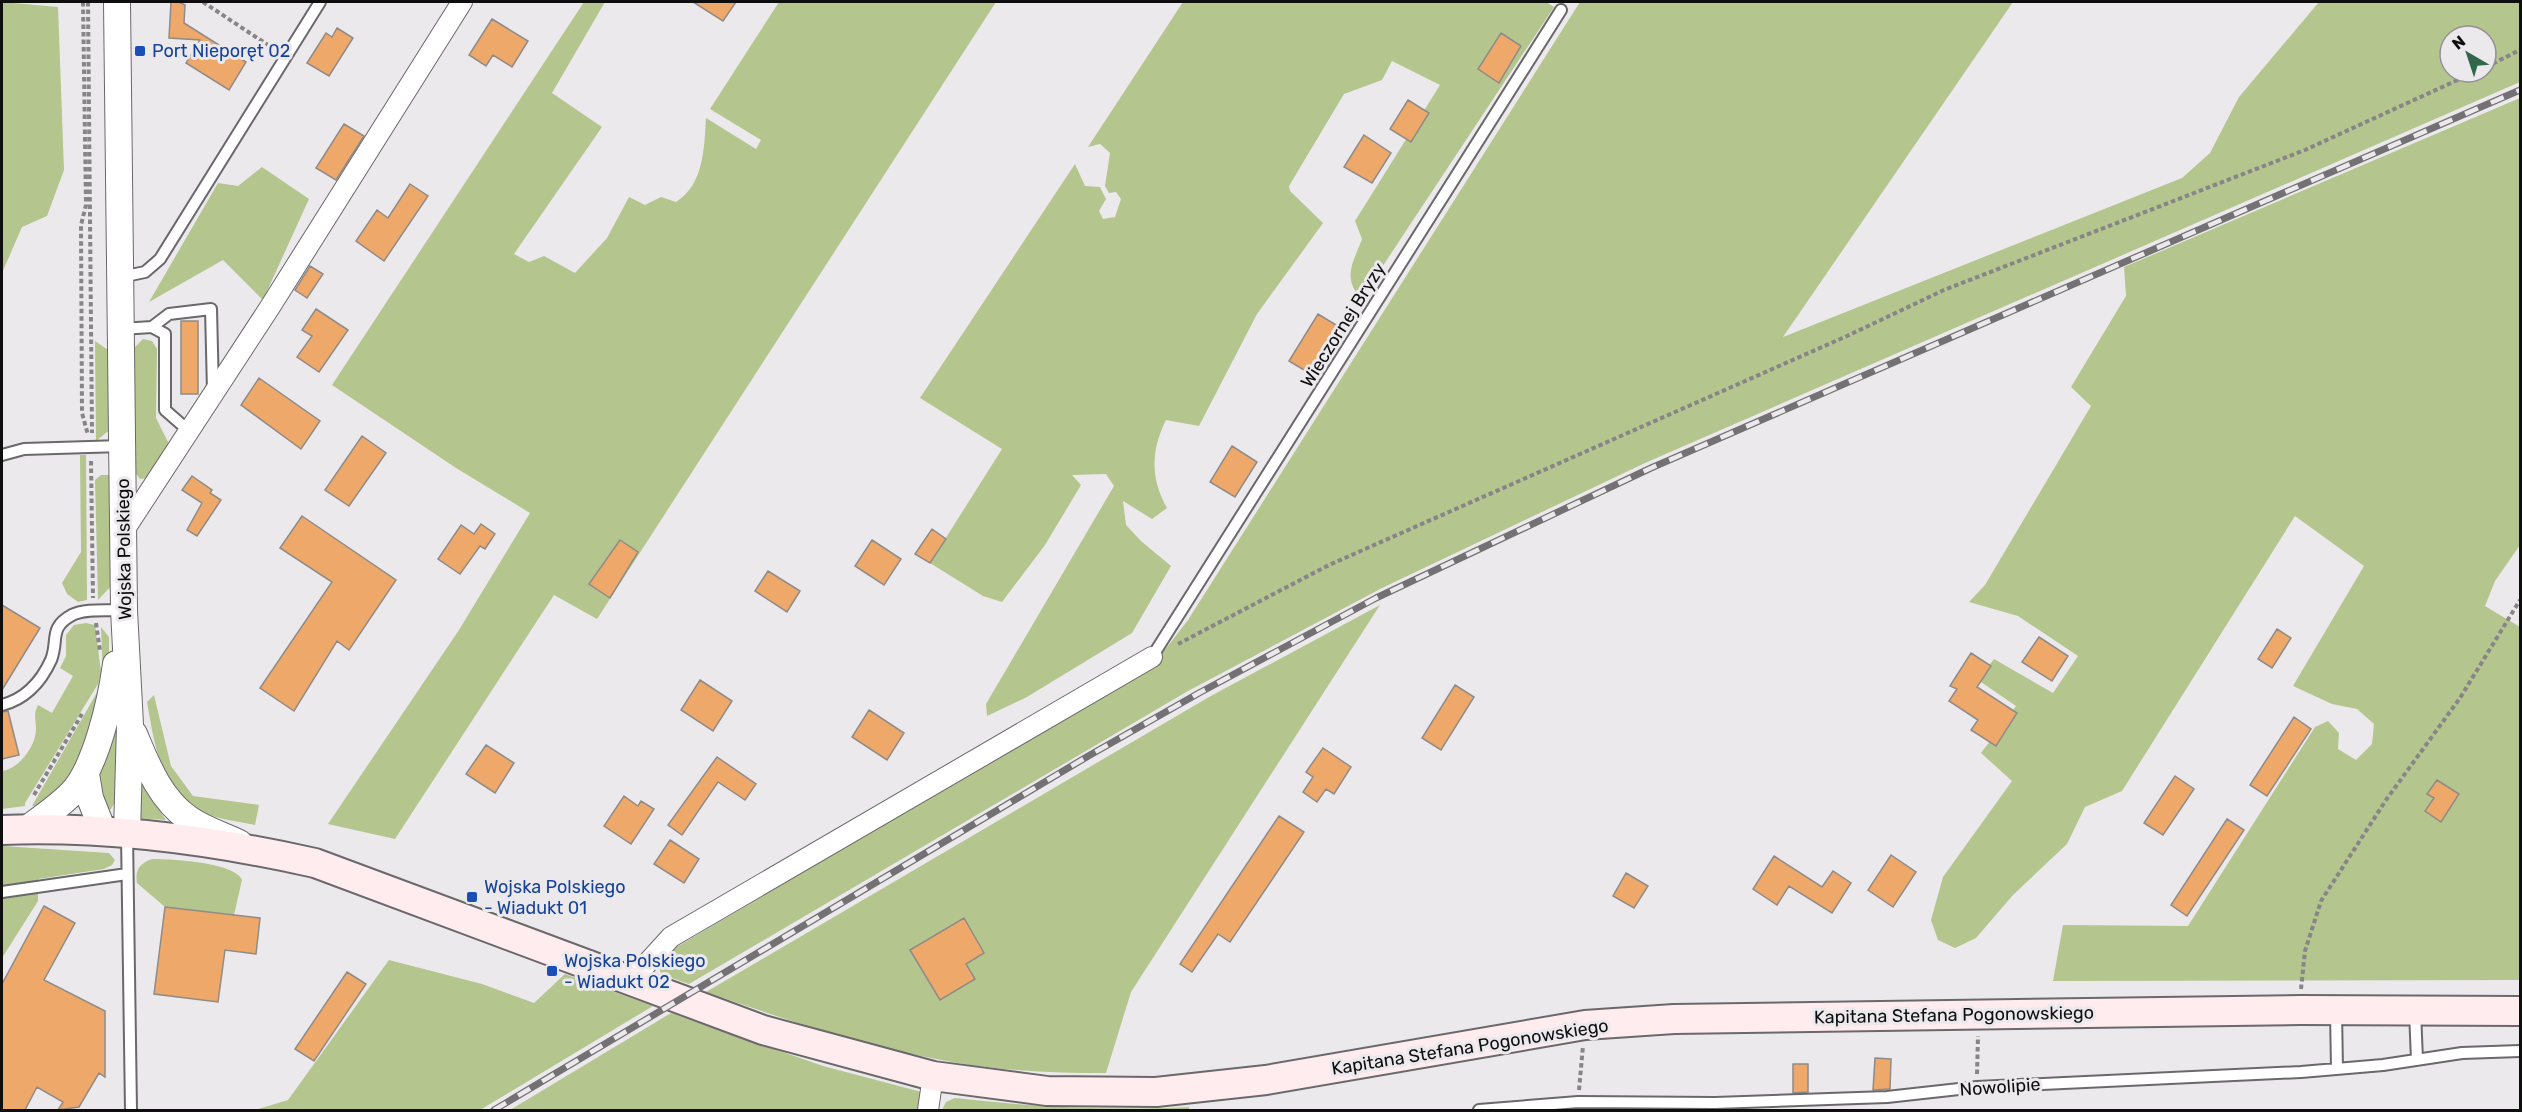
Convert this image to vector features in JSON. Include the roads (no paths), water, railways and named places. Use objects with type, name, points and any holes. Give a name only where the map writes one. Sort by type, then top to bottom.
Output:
[{"type":"main road","points":[[14,830],[115,832],[251,848],[315,863],[384,886],[631,981]]},
{"type":"main road","name":"Kapitana Stefana Pogonowskiego","points":[[631,981],[763,1030],[933,1076],[1047,1091],[1156,1092],[1266,1080],[1585,1025],[1674,1019],[1979,1014],[2520,1011]]},
{"type":"street","name":"Wojska Polskiego","points":[[115,832],[130,725],[124,610],[116,2]]},
{"type":"street","points":[[123,532],[462,2]]},
{"type":"street","points":[[14,830],[71,794],[86,774],[109,704],[124,610]]},
{"type":"street","points":[[631,981],[671,937],[1152,657]]},
{"type":"street","points":[[130,725],[157,784],[170,803],[188,819],[251,848]]},
{"type":"street","points":[[86,774],[90,798],[115,832]]},
{"type":"street","points":[[928,1110],[933,1076]]},
{"type":"lane","points":[[119,277],[145,272],[160,259],[320,2]]},
{"type":"lane","name":"Wieczornej Bryzy","points":[[1152,657],[1561,10]]},
{"type":"lane","points":[[152,327],[169,314],[211,309],[213,394]]},
{"type":"lane","points":[[120,328],[152,327],[165,334],[165,410],[189,431]]},
{"type":"lane","points":[[2,455],[24,449],[123,446]]},
{"type":"lane","points":[[2,705],[17,701],[29,693],[52,658],[57,629],[63,622],[74,614],[124,610]]},
{"type":"lane","points":[[115,832],[127,874],[131,1110]]},
{"type":"lane","points":[[2,892],[127,874]]},
{"type":"lane","points":[[2336,1011],[2337,1069]]},
{"type":"lane","points":[[2415,1011],[2417,1060]]},
{"type":"lane","name":"Nowolipie","points":[[1479,1110],[1578,1102],[1715,1103],[1876,1098],[1977,1087],[2337,1069],[2462,1053],[2520,1050]]},
{"type":"railway","points":[[494,1110],[1090,755],[1199,693],[1376,598],[1651,468],[2520,90]]},
{"type":"place","name":"Port Nieporęt 02","points":[[140,51]]},
{"type":"place","name":"Wojska Polskiego - Wiadukt 01","points":[[472,897]]},
{"type":"place","name":"Wojska Polskiego - Wiadukt 02","points":[[552,971]]}]
